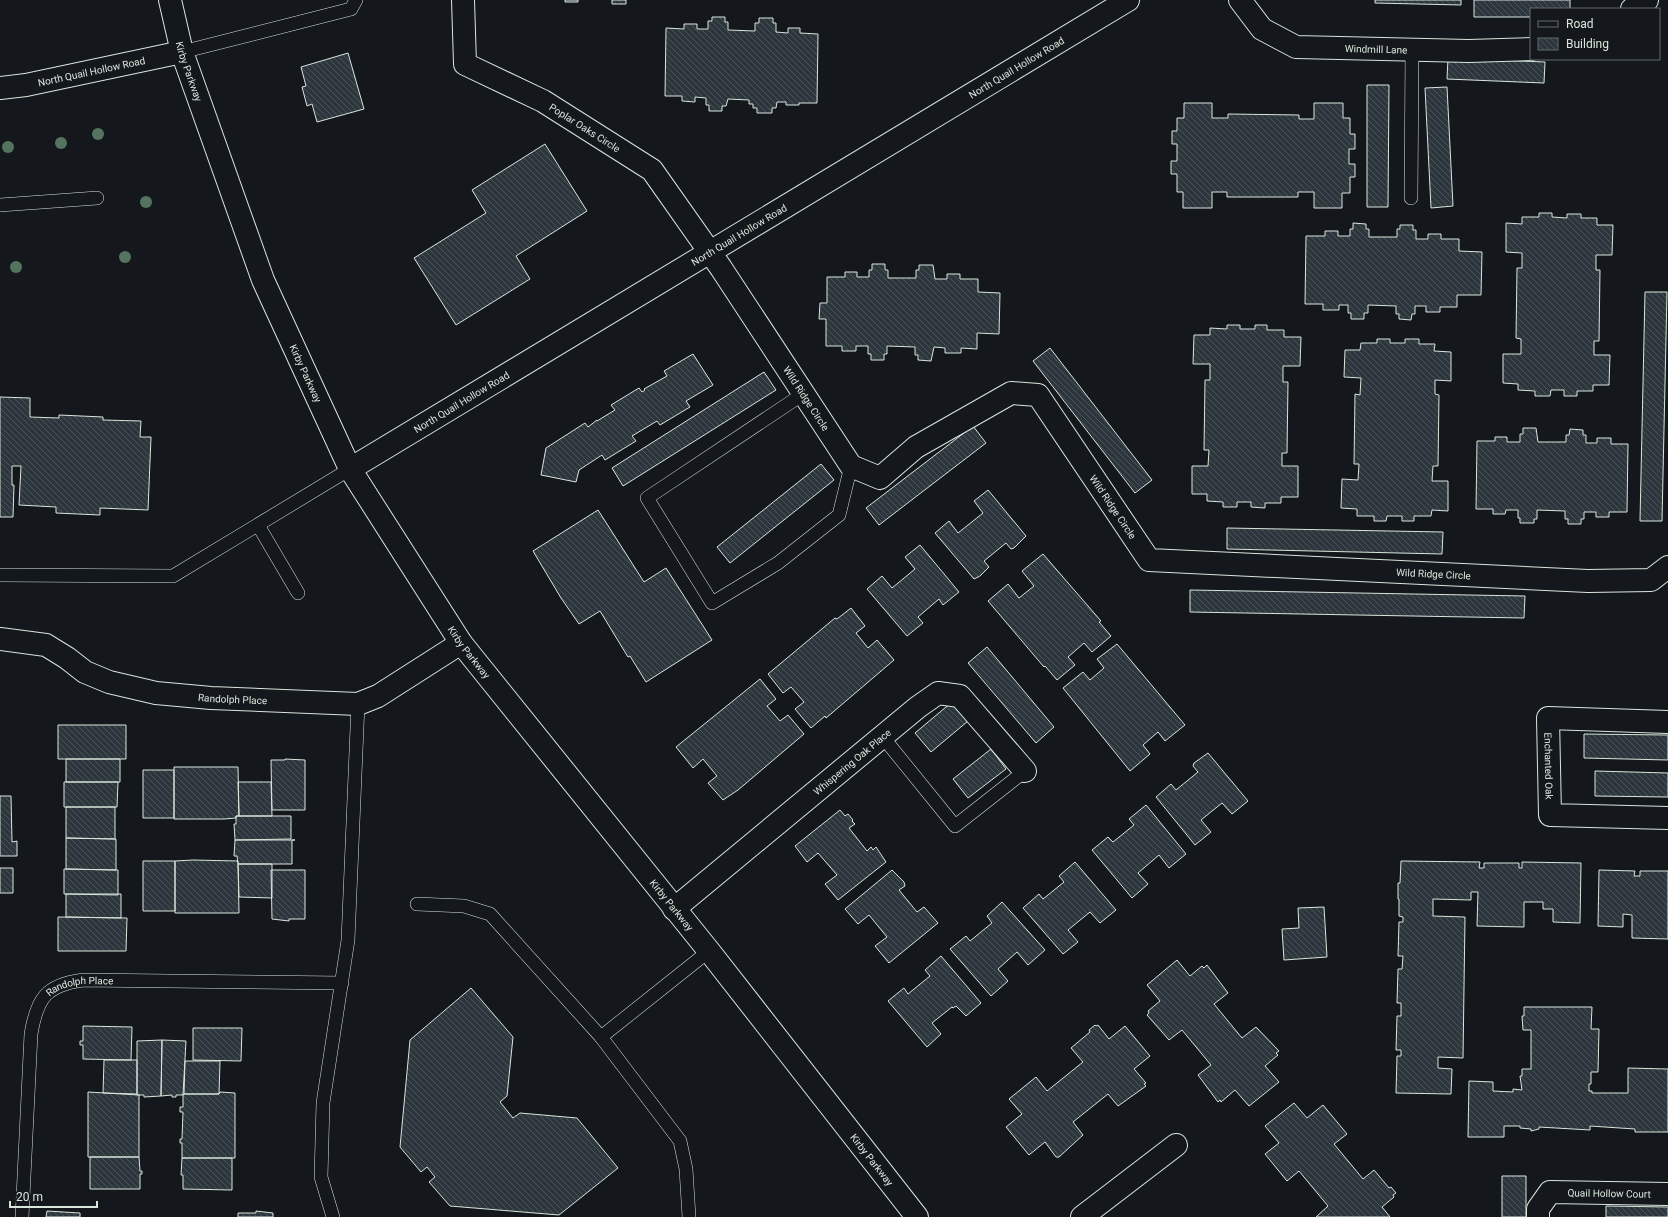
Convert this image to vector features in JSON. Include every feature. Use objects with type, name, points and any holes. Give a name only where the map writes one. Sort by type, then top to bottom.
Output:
[{"type":"street","name":"Kirby Parkway","points":[[170,0],[182,52],[263,280],[350,469],[462,643],[709,952],[917,1217]]},
{"type":"street","name":"Poplar Oaks Circle","points":[[463,0],[465,64],[543,101],[652,170],[716,260]]},
{"type":"street","name":"North Quail Hollow Road","points":[[350,469],[716,260],[1128,0]]},
{"type":"street","name":"Windmill Lane","points":[[1240,0],[1262,29],[1296,47],[1468,51],[1530,49]]},
{"type":"street","points":[[1634,8],[1647,0]]},
{"type":"street","name":"North Quail Hollow Road","points":[[0,88],[26,85],[182,52]]},
{"type":"street","name":"Wild Ridge Circle","points":[[716,260],[851,466],[880,478],[916,447],[1011,393],[1038,394],[1149,560],[1588,581],[1651,580],[1668,567]]},
{"type":"street","name":"Randolph Place","points":[[0,639],[46,644],[85,672],[109,682],[156,693],[211,698],[358,704],[378,696],[462,643]]},
{"type":"street","name":"Whispering Oak Place","points":[[674,908],[882,736],[938,693],[960,696],[1025,772]]},
{"type":"street","name":"Enchanted Oak","points":[[1668,722],[1548,718],[1550,815],[1668,818]]},
{"type":"street","points":[[1082,1217],[1176,1145]]},
{"type":"street","name":"Quail Hollow Court","points":[[1538,1217],[1538,1209],[1550,1192],[1668,1194]]},
{"type":"lane","points":[[182,52],[351,9],[356,0]]},
{"type":"lane","points":[[1411,198],[1412,50]]},
{"type":"lane","points":[[0,205],[97,198]]},
{"type":"lane","points":[[803,394],[647,498],[712,602],[778,564],[839,515],[851,466]]},
{"type":"lane","points":[[0,575],[173,576],[350,469]]},
{"type":"lane","points":[[258,525],[298,593]]},
{"type":"lane","points":[[333,1217],[321,1177],[323,1102],[348,940],[358,704]]},
{"type":"lane","points":[[882,736],[955,826],[1025,772]]},
{"type":"lane","points":[[418,904],[464,906],[490,914],[601,1037],[680,1141],[686,1169],[689,1217]]},
{"type":"lane","points":[[601,1037],[709,952]]},
{"type":"lane","name":"Randolph Place","points":[[22,1217],[31,1034],[36,1011],[45,994],[62,985],[84,980],[342,983]]},
{"type":"building","points":[[565,0],[578,0],[578,2],[565,2]]},
{"type":"building","points":[[612,0],[626,0],[626,4],[612,4]]},
{"type":"building","points":[[1375,0],[1461,0],[1461,5],[1375,3]]},
{"type":"building","points":[[1474,0],[1570,0],[1570,8],[1530,8],[1530,17],[1474,17]]},
{"type":"building","points":[[712,17],[725,17],[725,22],[728,22],[728,30],[755,31],[755,23],[759,23],[759,18],[773,18],[773,23],[776,23],[776,32],[788,33],[788,28],[800,28],[800,33],[818,34],[817,103],[786,105],[786,102],[777,102],[776,108],[772,108],[772,113],[757,113],[757,108],[753,108],[753,104],[749,104],[749,100],[728,99],[726,106],[722,106],[722,111],[709,111],[709,105],[706,105],[706,98],[695,97],[695,102],[682,101],[682,96],[665,96],[666,28],[684,29],[684,24],[697,24],[697,29],[708,29],[708,21],[712,21]]},
{"type":"building","points":[[348,53],[364,109],[317,122],[312,104],[307,106],[302,87],[306,86],[301,67]]},
{"type":"building","points":[[1448,58],[1545,62],[1544,83],[1447,79]]},
{"type":"building","points":[[1367,85],[1389,85],[1388,207],[1367,207]]},
{"type":"building","points":[[1447,87],[1453,206],[1431,208],[1425,88]]},
{"type":"building","points":[[1184,103],[1212,103],[1212,118],[1228,118],[1228,114],[1299,115],[1299,119],[1314,119],[1314,103],[1343,103],[1343,118],[1350,118],[1350,134],[1355,134],[1355,149],[1349,149],[1349,164],[1355,164],[1355,177],[1350,177],[1350,193],[1342,193],[1342,208],[1314,208],[1314,192],[1298,192],[1298,197],[1227,197],[1227,192],[1212,192],[1212,208],[1183,208],[1183,192],[1177,192],[1177,174],[1171,174],[1171,161],[1177,161],[1177,144],[1172,144],[1172,131],[1177,131],[1177,118],[1184,118]]},
{"type":"building","points":[[545,144],[587,211],[516,256],[530,279],[456,325],[414,258],[486,213],[472,190]]},
{"type":"building","points":[[1539,213],[1552,213],[1552,217],[1567,218],[1567,214],[1581,214],[1581,218],[1597,218],[1597,225],[1613,225],[1612,255],[1596,255],[1596,270],[1600,270],[1599,341],[1594,341],[1594,355],[1610,355],[1609,385],[1593,385],[1593,391],[1577,391],[1577,396],[1564,396],[1564,390],[1551,390],[1550,396],[1535,396],[1535,391],[1518,390],[1518,384],[1503,383],[1503,354],[1521,354],[1521,339],[1516,338],[1517,268],[1522,268],[1522,253],[1506,252],[1506,223],[1522,224],[1522,217],[1539,217]]},
{"type":"building","points":[[1353,223],[1366,224],[1366,229],[1369,229],[1369,237],[1397,237],[1397,229],[1400,229],[1400,225],[1413,225],[1413,230],[1416,230],[1416,239],[1428,239],[1428,234],[1441,234],[1441,239],[1459,239],[1459,251],[1482,252],[1481,295],[1457,295],[1457,307],[1440,307],[1440,312],[1426,312],[1426,306],[1415,306],[1415,314],[1412,314],[1411,320],[1399,319],[1399,314],[1396,314],[1396,306],[1368,305],[1368,313],[1364,313],[1364,319],[1351,319],[1351,313],[1348,313],[1348,305],[1339,305],[1339,310],[1323,310],[1323,304],[1305,304],[1306,236],[1325,236],[1325,231],[1338,231],[1338,236],[1350,236],[1350,229],[1353,229]]},
{"type":"building","points":[[872,264],[885,264],[885,270],[888,270],[888,278],[916,278],[916,270],[919,270],[919,265],[933,265],[935,279],[947,279],[947,274],[960,274],[960,279],[978,279],[978,292],[1000,293],[999,334],[977,333],[977,349],[961,348],[961,353],[945,353],[945,348],[934,347],[931,361],[918,360],[918,355],[915,355],[915,347],[887,346],[887,354],[884,354],[884,360],[871,360],[871,354],[868,354],[868,346],[856,346],[856,351],[842,351],[842,346],[826,346],[826,319],[819,319],[820,303],[827,303],[827,277],[845,277],[845,272],[857,272],[857,277],[869,277],[869,270],[872,270]]},
{"type":"building","points":[[1645,292],[1667,292],[1662,521],[1640,521]]},
{"type":"building","points":[[1227,325],[1240,325],[1240,329],[1255,329],[1255,325],[1267,325],[1267,330],[1284,330],[1284,337],[1301,337],[1300,366],[1283,366],[1283,382],[1288,382],[1287,453],[1282,453],[1282,466],[1298,466],[1298,497],[1281,497],[1281,503],[1265,503],[1265,508],[1251,507],[1251,502],[1237,502],[1237,507],[1223,507],[1223,502],[1207,501],[1207,494],[1192,494],[1192,466],[1208,466],[1209,450],[1204,450],[1205,380],[1210,380],[1210,364],[1193,364],[1194,335],[1210,335],[1210,328],[1227,329]]},
{"type":"building","points":[[1377,339],[1390,339],[1390,343],[1405,343],[1405,339],[1419,339],[1419,344],[1435,344],[1434,351],[1451,352],[1451,381],[1435,380],[1435,394],[1439,395],[1438,466],[1433,466],[1432,481],[1448,481],[1448,511],[1432,510],[1431,516],[1414,516],[1414,521],[1402,521],[1402,516],[1387,516],[1386,521],[1374,521],[1374,516],[1357,516],[1357,509],[1341,508],[1342,479],[1358,480],[1359,464],[1354,464],[1355,394],[1360,395],[1361,378],[1344,377],[1345,350],[1360,350],[1361,343],[1377,343]]},
{"type":"building","points":[[1050,348],[1152,480],[1135,493],[1033,361]]},
{"type":"building","points":[[693,354],[713,385],[686,401],[690,407],[660,425],[657,421],[632,436],[636,441],[605,460],[602,455],[579,470],[576,482],[541,475],[546,448],[585,423],[588,427],[615,410],[611,405],[639,388],[642,392],[645,390],[644,389],[667,376],[664,371]]},
{"type":"building","points":[[764,372],[776,390],[623,486],[612,468]]},
{"type":"building","points":[[0,397],[30,398],[30,417],[59,418],[59,415],[103,417],[103,420],[141,421],[140,437],[151,437],[148,510],[100,508],[100,515],[56,513],[56,507],[19,505],[21,466],[12,466],[12,485],[14,485],[13,517],[0,517]]},
{"type":"building","points":[[973,426],[986,443],[879,525],[866,508]]},
{"type":"building","points":[[1523,428],[1536,428],[1538,442],[1566,442],[1566,435],[1569,435],[1570,429],[1583,430],[1583,435],[1586,435],[1586,443],[1597,443],[1597,438],[1611,438],[1611,444],[1628,444],[1627,512],[1609,512],[1609,517],[1596,517],[1596,512],[1584,512],[1584,519],[1581,519],[1581,524],[1568,524],[1568,519],[1565,519],[1565,511],[1537,510],[1537,519],[1534,519],[1534,523],[1520,523],[1520,518],[1518,518],[1518,510],[1506,510],[1505,514],[1493,514],[1493,509],[1476,509],[1477,441],[1495,441],[1495,437],[1507,437],[1507,442],[1520,442],[1520,434],[1523,434]]},
{"type":"building","points":[[821,464],[834,480],[730,563],[717,547]]},
{"type":"building","points":[[988,490],[1026,536],[1014,548],[1011,549],[1006,543],[984,561],[989,567],[980,576],[974,579],[935,533],[949,521],[958,533],[983,513],[974,501]]},
{"type":"building","points":[[598,510],[644,582],[666,568],[712,640],[646,682],[630,656],[628,657],[600,611],[579,624],[561,598],[533,551]]},
{"type":"building","points":[[1227,528],[1443,532],[1442,554],[1227,549]]},
{"type":"building","points":[[920,545],[959,592],[943,605],[939,599],[918,617],[923,623],[907,636],[867,589],[882,576],[892,588],[915,569],[905,557]]},
{"type":"building","points":[[1043,554],[1101,621],[1099,622],[1111,636],[1092,652],[1084,643],[1068,657],[1075,665],[1057,680],[1045,666],[1044,667],[988,601],[1008,584],[1019,598],[1034,586],[1022,571]]},
{"type":"building","points":[[1190,590],[1525,596],[1524,618],[1190,612]]},
{"type":"building","points":[[851,608],[865,626],[856,633],[868,648],[877,640],[894,660],[826,718],[825,716],[811,728],[795,709],[804,702],[791,687],[783,693],[768,674],[835,618],[837,619]]},
{"type":"building","points":[[1117,644],[1185,725],[1165,741],[1158,732],[1143,745],[1150,754],[1130,771],[1063,688],[1083,672],[1090,680],[1104,668],[1097,659]]},
{"type":"building","points":[[987,647],[1054,727],[1036,743],[968,663]]},
{"type":"building","points":[[760,679],[776,699],[767,706],[780,721],[788,715],[804,734],[738,790],[723,800],[708,783],[717,776],[703,759],[693,768],[676,747]]},
{"type":"building","points":[[952,702],[968,721],[931,752],[915,733]]},
{"type":"building","points":[[58,725],[126,725],[126,759],[58,759]]},
{"type":"building","points":[[1584,734],[1668,735],[1668,760],[1584,758]]},
{"type":"building","points":[[991,749],[1006,769],[968,798],[953,779]]},
{"type":"building","points":[[1208,753],[1248,801],[1232,814],[1222,803],[1201,820],[1211,832],[1195,845],[1156,797],[1171,784],[1176,790],[1198,772],[1193,766],[1194,763]]},
{"type":"building","points":[[66,759],[120,759],[120,782],[66,782]]},
{"type":"building","points":[[271,760],[305,760],[305,810],[272,810]]},
{"type":"building","points":[[174,767],[238,767],[239,816],[236,816],[236,818],[224,819],[174,819]]},
{"type":"building","points":[[143,770],[174,770],[174,818],[143,818]]},
{"type":"building","points":[[1595,771],[1668,773],[1668,797],[1595,796]]},
{"type":"building","points":[[64,782],[118,782],[117,807],[64,807]]},
{"type":"building","points":[[238,782],[271,782],[272,816],[239,816]]},
{"type":"building","points":[[0,796],[11,796],[12,842],[17,841],[17,856],[0,856]]},
{"type":"building","points":[[1146,805],[1186,854],[1169,868],[1159,855],[1138,873],[1148,884],[1132,898],[1092,850],[1108,837],[1113,842],[1134,825],[1129,819]]},
{"type":"building","points":[[66,807],[115,807],[115,839],[66,838]]},
{"type":"building","points":[[840,810],[845,816],[848,814],[853,820],[852,821],[855,824],[849,828],[867,851],[871,847],[873,850],[876,847],[886,862],[838,900],[825,884],[837,875],[818,853],[807,862],[795,846]]},
{"type":"building","points":[[236,816],[291,816],[291,839],[235,840],[234,824],[236,824]]},
{"type":"building","points":[[66,838],[116,839],[116,870],[66,869]]},
{"type":"building","points":[[235,840],[292,840],[292,864],[238,864],[237,856],[234,856]]},
{"type":"building","points":[[143,861],[175,861],[175,911],[143,911]]},
{"type":"building","points":[[175,861],[238,861],[239,913],[175,913]]},
{"type":"building","points":[[1401,861],[1480,862],[1479,868],[1484,868],[1484,863],[1519,863],[1519,868],[1522,868],[1522,862],[1581,863],[1580,923],[1553,922],[1553,909],[1543,909],[1543,902],[1524,902],[1524,927],[1477,926],[1478,892],[1471,892],[1471,900],[1433,899],[1433,916],[1465,917],[1463,1058],[1438,1057],[1438,1068],[1452,1069],[1451,1094],[1396,1093],[1397,1056],[1401,1056],[1401,1050],[1396,1050],[1397,1016],[1401,1016],[1401,1003],[1397,1003],[1398,969],[1402,969],[1403,956],[1398,956],[1399,922],[1403,922],[1403,917],[1399,916],[1398,899],[1398,883],[1400,883]]},
{"type":"building","points":[[1075,862],[1116,910],[1100,923],[1090,912],[1068,930],[1078,942],[1063,954],[1023,908],[1039,894],[1043,899],[1064,882],[1059,876]]},
{"type":"building","points":[[238,864],[272,864],[272,898],[239,897]]},
{"type":"building","points":[[0,868],[13,868],[13,893],[0,893]]},
{"type":"building","points":[[64,869],[118,870],[118,895],[64,894]]},
{"type":"building","points":[[271,870],[305,870],[305,919],[289,919],[289,921],[272,919]]},
{"type":"building","points":[[892,870],[904,882],[905,886],[899,890],[917,912],[924,907],[938,923],[889,963],[875,946],[887,937],[869,915],[858,924],[845,909]]},
{"type":"building","points":[[1599,870],[1635,871],[1634,876],[1640,876],[1640,871],[1668,871],[1668,939],[1632,938],[1632,915],[1623,914],[1623,927],[1598,926]]},
{"type":"building","points":[[66,894],[121,894],[121,918],[66,917]]},
{"type":"building","points":[[1002,902],[1045,950],[1028,965],[1017,952],[998,969],[1008,981],[991,996],[950,949],[966,936],[970,941],[992,923],[987,916]]},
{"type":"building","points":[[1324,907],[1327,957],[1284,960],[1282,929],[1299,928],[1298,908]]},
{"type":"building","points":[[58,917],[127,918],[126,951],[58,951]]},
{"type":"building","points":[[941,956],[981,1003],[966,1016],[956,1006],[953,1008],[952,1007],[932,1023],[941,1034],[927,1047],[888,1001],[904,988],[908,994],[930,976],[925,970]]},
{"type":"building","points":[[1177,960],[1190,976],[1202,966],[1204,968],[1207,965],[1228,993],[1214,1004],[1242,1038],[1256,1027],[1279,1051],[1276,1053],[1278,1055],[1265,1066],[1279,1082],[1249,1106],[1235,1090],[1221,1102],[1220,1100],[1218,1102],[1198,1075],[1211,1065],[1182,1030],[1169,1040],[1147,1015],[1149,1013],[1148,1011],[1160,1001],[1147,985]]},
{"type":"building","points":[[471,988],[513,1037],[507,1096],[500,1102],[513,1118],[520,1113],[577,1118],[618,1168],[559,1215],[450,1206],[429,1182],[435,1177],[427,1167],[421,1172],[400,1147],[410,1040]]},
{"type":"building","points":[[1524,1007],[1592,1007],[1591,1029],[1599,1029],[1598,1072],[1591,1072],[1591,1084],[1589,1084],[1589,1091],[1592,1091],[1592,1093],[1628,1093],[1628,1068],[1668,1069],[1668,1132],[1635,1132],[1635,1129],[1590,1126],[1590,1130],[1539,1127],[1539,1129],[1531,1131],[1531,1129],[1520,1128],[1520,1126],[1504,1126],[1504,1137],[1468,1137],[1469,1081],[1493,1082],[1493,1091],[1513,1092],[1513,1089],[1522,1090],[1520,1076],[1522,1076],[1522,1069],[1531,1069],[1531,1030],[1523,1030],[1522,1016],[1524,1016]]},
{"type":"building","points":[[1095,1025],[1098,1025],[1109,1039],[1125,1026],[1150,1056],[1134,1069],[1146,1083],[1144,1084],[1146,1086],[1118,1106],[1108,1094],[1073,1122],[1083,1135],[1059,1157],[1056,1157],[1045,1142],[1029,1155],[1006,1127],[1022,1114],[1009,1099],[1036,1077],[1047,1091],[1083,1062],[1071,1048],[1090,1032],[1089,1030]]},
{"type":"building","points":[[83,1026],[132,1027],[131,1060],[83,1059],[83,1045],[80,1045],[80,1041],[83,1041]]},
{"type":"building","points":[[193,1028],[242,1028],[241,1061],[193,1060]]},
{"type":"building","points":[[162,1040],[186,1041],[183,1095],[176,1095],[176,1097],[172,1097],[172,1095],[161,1096]]},
{"type":"building","points":[[162,1040],[161,1096],[144,1097],[144,1095],[137,1095],[137,1041]]},
{"type":"building","points":[[104,1060],[137,1060],[137,1094],[103,1093]]},
{"type":"building","points":[[185,1061],[220,1061],[219,1094],[184,1094]]},
{"type":"building","points":[[88,1092],[139,1095],[139,1157],[88,1157]]},
{"type":"building","points":[[220,1092],[235,1093],[235,1158],[182,1158],[182,1143],[180,1143],[180,1139],[182,1139],[183,1112],[180,1112],[180,1107],[183,1107],[183,1094],[219,1094]]},
{"type":"building","points":[[1294,1103],[1307,1118],[1323,1105],[1347,1134],[1334,1144],[1363,1179],[1374,1170],[1389,1188],[1391,1187],[1396,1193],[1393,1195],[1394,1197],[1382,1207],[1390,1217],[1316,1217],[1328,1206],[1299,1171],[1287,1181],[1265,1154],[1279,1143],[1265,1126]]},
{"type":"building","points":[[90,1157],[139,1157],[140,1171],[142,1171],[142,1174],[140,1174],[140,1189],[90,1189]]},
{"type":"building","points":[[182,1158],[232,1158],[232,1190],[183,1189],[183,1175],[181,1175]]},
{"type":"building","points":[[1502,1176],[1526,1176],[1526,1217],[1502,1217]]},
{"type":"building","points":[[1606,1206],[1668,1207],[1668,1217],[1606,1217]]},
{"type":"building","points":[[47,1211],[80,1213],[80,1217],[46,1217]]},
{"type":"building","points":[[256,1211],[273,1213],[273,1217],[238,1217],[238,1213],[256,1213]]}]
